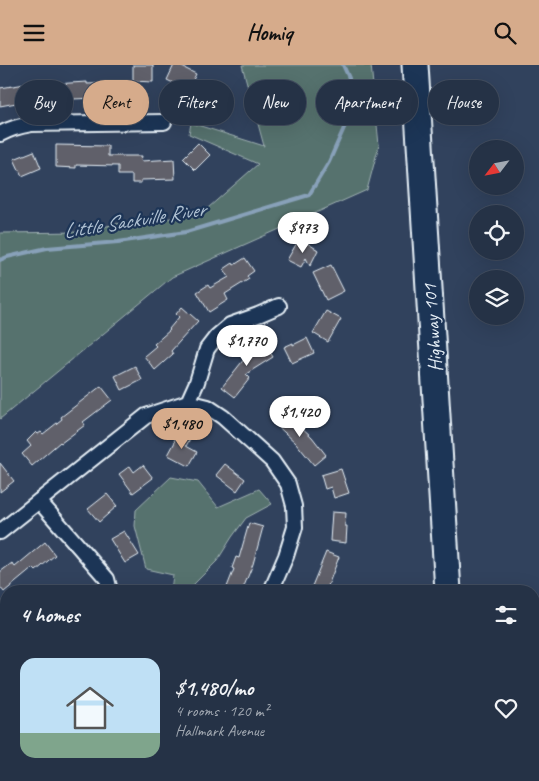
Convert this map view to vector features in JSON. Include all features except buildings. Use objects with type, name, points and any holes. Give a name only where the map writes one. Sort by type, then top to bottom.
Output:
[{"type":"highway","name":"Highway 101","points":[[400,65],[432,585]]},
{"type":"highway","name":"Highway 101","points":[[415,65],[448,585]]},
{"type":"street","points":[[0,134],[17,126],[31,124],[159,122]]},
{"type":"street","points":[[188,402],[207,349],[217,336],[230,325],[279,306]]},
{"type":"street","points":[[0,531],[146,416],[188,402],[208,407],[223,417],[272,461],[288,484],[294,506],[295,527],[274,585]]},
{"type":"street","points":[[39,501],[107,579],[108,585]]},
{"type":"green space","points":[[242,65],[371,65],[372,80],[316,80],[316,125],[377,125],[379,145],[367,190],[172,277],[0,419],[0,233],[83,232],[115,224],[200,215],[258,164],[189,134],[191,125],[197,125],[264,146],[258,125],[306,125],[306,80],[246,80]]},
{"type":"green space","points":[[171,477],[198,482],[218,507],[259,489],[272,504],[246,518],[217,561],[194,585],[172,585],[173,575],[146,569],[135,526],[136,510]]},
{"type":"waterway","name":"Little Sackville River","points":[[0,260],[47,248],[118,242],[186,232],[309,195],[329,162],[348,119],[349,78],[343,65]]}]
